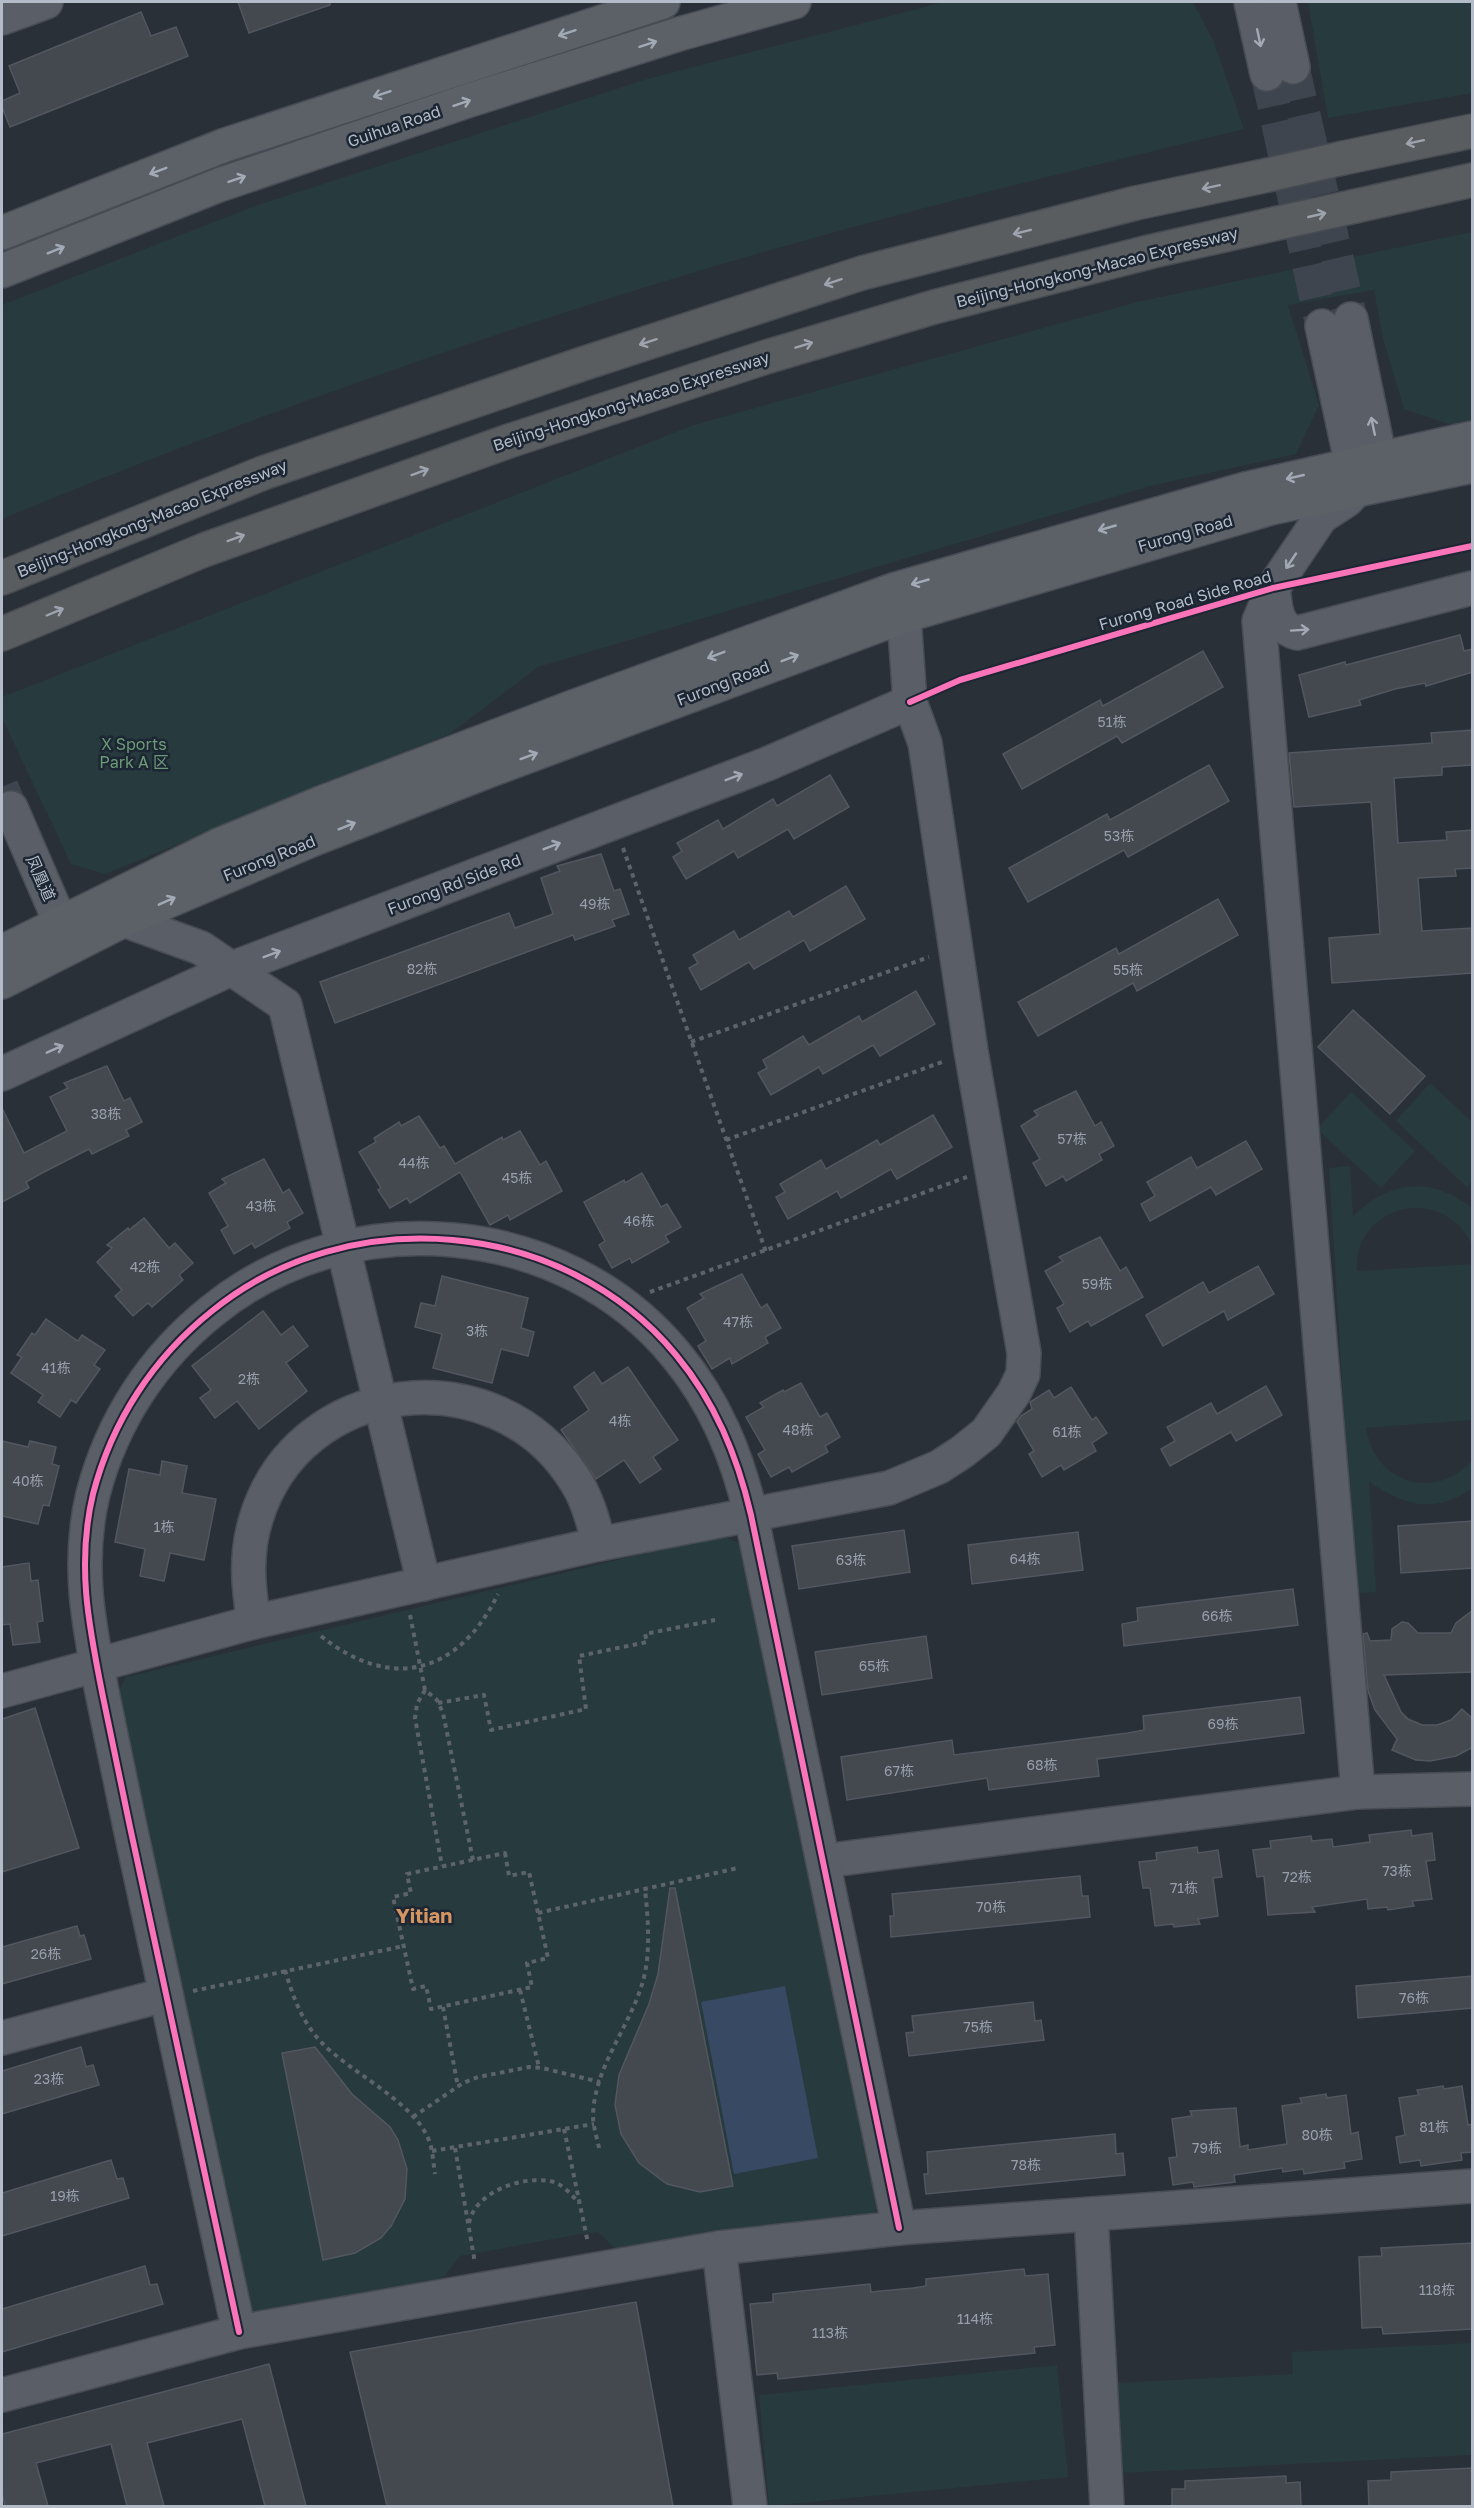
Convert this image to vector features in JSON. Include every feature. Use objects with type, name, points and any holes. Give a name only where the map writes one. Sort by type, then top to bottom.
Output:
[{"type":"highway","name":"Beijing-Hongkong-Macao Expressway","points":[[2,578],[263,473],[582,363],[862,273],[1136,203],[1473,131]]},
{"type":"highway","name":"Beijing-Hongkong-Macao Expressway","points":[[2,634],[204,550],[509,441],[743,364],[934,307],[1153,251],[1473,180]]},
{"type":"main road","name":"Guihua Road","points":[[2,233],[225,145],[663,2]]},
{"type":"main road","name":"Guihua Road","points":[[2,271],[219,185],[735,10],[795,2]]},
{"type":"main road","name":"Furong Road","points":[[2,952],[124,920],[309,842],[488,771],[904,616],[1271,508],[1473,438]]},
{"type":"main road","name":"Furong Road","points":[[2,982],[66,935],[219,845],[321,803],[570,708],[896,589],[1245,489],[1369,473],[1473,466]]},
{"type":"street","points":[[2,18],[46,2]]},
{"type":"street","points":[[1251,2],[1280,71],[1279,2]]},
{"type":"street","points":[[1336,322],[1369,473],[1347,500],[1321,517],[1273,588],[1259,621],[1358,1792]]},
{"type":"street","points":[[1273,588],[1278,616],[1283,626],[1297,633],[1473,588]]},
{"type":"street","points":[[2,1691],[254,1622],[599,1544],[888,1488],[916,1477],[962,1452],[986,1433],[1014,1393],[1023,1374],[1024,1353],[971,1052],[925,743],[910,702],[904,616]]},
{"type":"street","name":"Furong Rd Side Rd","points":[[2,1074],[233,968],[767,764],[910,702]]},
{"type":"street","name":"凤凰道","points":[[11,808],[66,935]]},
{"type":"street","points":[[124,920],[201,948],[285,1005],[380,1402],[414,1586]]},
{"type":"street","points":[[239,2332],[165,1996],[96,1665],[85,1598],[84,1564],[87,1531],[92,1497],[102,1465],[130,1403],[171,1349],[221,1303],[249,1284],[310,1256],[343,1246],[384,1239],[426,1237],[467,1240],[508,1249],[548,1262],[586,1280],[620,1302],[649,1326],[674,1352],[696,1381],[715,1412],[740,1470],[751,1515],[899,2228]]},
{"type":"street","points":[[254,1622],[248,1587],[249,1552],[256,1518],[271,1485],[291,1456],[317,1432],[347,1414],[380,1402],[417,1396],[454,1398],[489,1408],[522,1425],[551,1448],[574,1477],[590,1510],[599,1544]]},
{"type":"street","points":[[824,1861],[1358,1792],[1473,1789]]},
{"type":"street","points":[[2,2038],[165,1996]]},
{"type":"street","points":[[2,2395],[239,2332],[719,2248],[899,2228],[1473,2186]]},
{"type":"street","points":[[1091,2214],[1107,2506]]},
{"type":"street","points":[[719,2248],[750,2506]]},
{"type":"path","points":[[614,822],[766,1252]]},
{"type":"path","points":[[691,1042],[955,948]]},
{"type":"path","points":[[726,1140],[971,1052]]},
{"type":"path","points":[[620,1302],[766,1252],[991,1168]]},
{"type":"path","points":[[318,1633],[355,1659],[369,1665],[403,1670],[432,1663],[459,1645],[489,1612],[498,1594],[499,1567]]},
{"type":"path","points":[[414,1586],[420,1667],[425,1690],[438,1703],[443,1713],[473,1860]]},
{"type":"path","points":[[438,1703],[484,1695],[491,1730],[586,1709],[579,1656],[647,1642],[645,1634],[715,1620]]},
{"type":"path","points":[[425,1690],[417,1704],[415,1718],[442,1866]]},
{"type":"path","points":[[505,1853],[509,1876],[529,1872],[548,1958],[527,1963],[532,1987],[431,2009],[426,1986],[413,1989],[393,1897],[411,1893],[407,1874],[473,1860],[505,1853]]},
{"type":"path","points":[[538,1913],[738,1868]]},
{"type":"path","points":[[598,2148],[593,2116],[603,2069],[637,2001],[644,1978],[648,1920],[645,1889]]},
{"type":"path","points":[[165,1996],[404,1946]]},
{"type":"path","points":[[285,1970],[300,2012],[323,2044],[413,2117],[428,2137],[435,2174]]},
{"type":"path","points":[[520,1990],[539,2067]]},
{"type":"path","points":[[443,2007],[458,2086]]},
{"type":"path","points":[[413,2117],[458,2086],[478,2077],[539,2067],[560,2070],[600,2082]]},
{"type":"path","points":[[432,2151],[594,2124]]},
{"type":"path","points":[[564,2129],[594,2271]]},
{"type":"path","points":[[455,2148],[480,2290]]},
{"type":"path","points":[[469,2227],[471,2214],[488,2196],[506,2187],[524,2182],[551,2181],[566,2189],[580,2204]]},
{"type":"green space","points":[[944,2],[1193,2],[1214,42],[1244,129],[898,215],[760,253],[604,300],[344,387],[172,451],[2,519],[2,305],[255,206],[647,79]]},
{"type":"green space","points":[[1308,2],[1472,2],[1472,93],[1328,118]]},
{"type":"green space","name":"X Sports Park A 区","points":[[1472,232],[1472,424],[1458,427],[1404,409],[1383,339],[1374,290],[1288,305],[1319,405],[1296,454],[1154,485],[538,667],[451,733],[105,874],[71,864],[2,718],[2,697],[694,425],[1137,302]]},
{"type":"green space","points":[[1430,1083],[1472,1122],[1472,1181],[1467,1187],[1396,1121]]},
{"type":"green space","points":[[1351,1092],[1415,1151],[1381,1188],[1317,1129]]},
{"type":"green space","points":[[1350,1166],[1353,1216],[1381,1195],[1411,1186],[1441,1191],[1472,1208],[1472,1245],[1459,1226],[1442,1213],[1422,1208],[1403,1210],[1384,1217],[1369,1230],[1360,1248],[1357,1271],[1472,1264],[1472,1420],[1366,1428],[1372,1447],[1381,1462],[1393,1473],[1408,1480],[1424,1483],[1440,1481],[1457,1474],[1472,1461],[1472,1489],[1444,1502],[1419,1504],[1395,1497],[1369,1482],[1376,1592],[1355,1593],[1329,1168]]},
{"type":"green space","points":[[722,1535],[749,1549],[886,2196],[865,2226],[625,2258],[598,2232],[581,2234],[460,2256],[433,2291],[252,2315],[237,2303],[109,1711],[126,1677]]},
{"type":"green space","points":[[1472,2343],[1472,2455],[1120,2473],[1116,2383],[1293,2374],[1292,2352]]},
{"type":"green space","points":[[1057,2365],[1068,2477],[769,2506],[759,2395]]},
{"type":"water","points":[[785,1986],[818,2158],[734,2174],[701,2002]]},
{"type":"building","points":[[238,2],[330,2],[330,5],[249,33]]},
{"type":"building","points":[[141,12],[151,36],[176,27],[188,56],[10,127],[2,101],[20,93],[9,66]]},
{"type":"building","points":[[1460,635],[1464,651],[1473,649],[1473,672],[1426,686],[1425,683],[1395,689],[1359,700],[1361,705],[1309,717],[1299,675]]},
{"type":"building","points":[[1203,651],[1223,687],[1122,743],[1117,736],[1022,789],[1003,754],[1100,700],[1103,706]]},
{"type":"building","points":[[1473,730],[1473,765],[1442,767],[1442,775],[1394,778],[1398,843],[1447,840],[1446,832],[1473,830],[1473,868],[1455,869],[1456,876],[1418,878],[1422,931],[1473,928],[1473,973],[1332,983],[1329,938],[1380,934],[1371,802],[1294,807],[1289,753],[1432,743],[1431,733]]},
{"type":"building","points":[[1209,765],[1229,801],[1128,857],[1124,850],[1028,902],[1009,868],[1107,814],[1110,820]]},
{"type":"building","points":[[830,775],[849,807],[794,839],[788,829],[738,858],[734,851],[686,879],[673,857],[682,851],[677,843],[718,820],[723,829],[773,799],[777,806]]},
{"type":"building","points":[[601,854],[614,891],[620,889],[629,914],[612,920],[615,926],[575,940],[573,935],[335,1023],[320,982],[509,913],[515,928],[553,914],[541,878],[560,871],[557,866]]},
{"type":"building","points":[[846,886],[865,919],[810,951],[804,940],[754,969],[749,962],[701,990],[689,968],[698,963],[693,955],[734,931],[739,940],[789,911],[793,917]]},
{"type":"building","points":[[1218,899],[1238,935],[1137,991],[1133,983],[1038,1036],[1018,1002],[1116,948],[1119,954]]},
{"type":"building","points":[[916,991],[935,1024],[880,1056],[873,1045],[823,1074],[819,1067],[771,1095],[758,1073],[767,1068],[763,1060],[803,1036],[809,1045],[859,1016],[862,1022]]},
{"type":"building","points":[[1353,1010],[1425,1076],[1390,1114],[1318,1047]]},
{"type":"building","points":[[107,1066],[124,1101],[130,1098],[142,1122],[126,1130],[129,1136],[92,1154],[89,1149],[42,1173],[26,1182],[29,1188],[2,1202],[2,1108],[24,1153],[67,1131],[50,1097],[68,1088],[64,1083]]},
{"type":"building","points":[[1076,1091],[1095,1126],[1101,1122],[1114,1146],[1099,1154],[1102,1160],[1066,1181],[1063,1176],[1046,1186],[1033,1163],[1040,1159],[1021,1126],[1038,1115],[1034,1111]]},
{"type":"building","points":[[933,1115],[952,1147],[897,1179],[891,1169],[841,1198],[837,1191],[788,1219],[776,1197],[785,1192],[780,1184],[821,1160],[826,1169],[877,1140],[880,1145]]},
{"type":"building","points":[[419,1116],[440,1148],[444,1146],[455,1164],[502,1137],[503,1140],[520,1131],[540,1165],[546,1161],[562,1191],[510,1220],[508,1215],[490,1225],[460,1172],[410,1203],[407,1198],[390,1208],[378,1190],[381,1188],[359,1152],[376,1142],[374,1138],[399,1122],[401,1126]]},
{"type":"building","points":[[1246,1141],[1262,1169],[1216,1195],[1211,1187],[1150,1221],[1141,1204],[1155,1196],[1147,1182],[1191,1157],[1197,1168]]},
{"type":"building","points":[[264,1159],[283,1193],[289,1189],[303,1213],[287,1222],[290,1228],[255,1248],[252,1243],[234,1254],[221,1230],[228,1226],[209,1193],[226,1183],[222,1179]]},
{"type":"building","points":[[642,1173],[661,1207],[667,1204],[681,1227],[665,1236],[669,1242],[632,1263],[630,1258],[612,1268],[599,1245],[605,1241],[584,1202]]},
{"type":"building","points":[[144,1218],[169,1248],[175,1243],[193,1263],[179,1275],[183,1280],[152,1307],[148,1303],[133,1316],[115,1296],[122,1290],[97,1262],[112,1248],[107,1245]]},
{"type":"building","points":[[1100,1237],[1120,1271],[1126,1267],[1143,1297],[1091,1326],[1088,1321],[1070,1332],[1057,1308],[1064,1304],[1045,1271],[1063,1261],[1059,1257]]},
{"type":"building","points":[[1258,1266],[1274,1294],[1228,1320],[1224,1311],[1163,1346],[1146,1315],[1203,1282],[1209,1293]]},
{"type":"building","points":[[742,1274],[761,1308],[767,1304],[781,1328],[765,1337],[768,1343],[732,1364],[730,1358],[712,1369],[698,1346],[706,1341],[687,1308],[704,1298],[700,1294]]},
{"type":"building","points":[[442,1276],[528,1298],[521,1328],[534,1332],[528,1356],[501,1349],[492,1383],[433,1368],[442,1334],[415,1327],[421,1303],[435,1306]]},
{"type":"building","points":[[263,1311],[281,1335],[293,1326],[308,1346],[286,1363],[307,1391],[259,1429],[237,1401],[215,1418],[200,1398],[211,1390],[192,1366]]},
{"type":"building","points":[[46,1319],[78,1341],[82,1335],[105,1350],[94,1365],[100,1369],[76,1403],[71,1400],[60,1417],[38,1402],[43,1395],[11,1373],[22,1357],[17,1355],[32,1333],[35,1335]]},
{"type":"building","points":[[628,1367],[678,1440],[653,1457],[661,1469],[640,1483],[624,1460],[596,1479],[561,1430],[589,1410],[574,1387],[594,1372],[602,1384]]},
{"type":"building","points":[[801,1383],[820,1417],[827,1413],[840,1437],[825,1446],[828,1452],[792,1472],[789,1467],[771,1477],[758,1454],[765,1450],[746,1417],[764,1407],[760,1403]]},
{"type":"building","points":[[1266,1386],[1282,1415],[1236,1441],[1231,1432],[1170,1466],[1161,1449],[1175,1441],[1167,1427],[1211,1403],[1217,1414]]},
{"type":"building","points":[[1071,1387],[1092,1420],[1096,1417],[1107,1433],[1092,1443],[1096,1451],[1064,1470],[1061,1465],[1042,1477],[1029,1454],[1034,1451],[1017,1422],[1021,1416],[1032,1409],[1030,1402],[1049,1390],[1054,1398]]},
{"type":"building","points":[[2,1441],[28,1447],[30,1441],[56,1447],[52,1464],[59,1466],[49,1506],[43,1505],[38,1524],[2,1516]]},
{"type":"building","points":[[162,1461],[187,1466],[182,1493],[216,1499],[204,1560],[170,1553],[164,1581],[140,1576],[145,1549],[115,1542],[129,1469],[160,1475]]},
{"type":"building","points":[[1473,1521],[1473,1568],[1401,1573],[1398,1526]]},
{"type":"building","points":[[904,1530],[910,1572],[799,1589],[792,1546]]},
{"type":"building","points":[[1078,1532],[1083,1570],[972,1584],[968,1545]]},
{"type":"building","points":[[29,1563],[31,1581],[38,1580],[43,1621],[37,1622],[40,1642],[13,1645],[10,1624],[2,1625],[2,1567]]},
{"type":"building","points":[[1293,1589],[1298,1625],[1124,1646],[1122,1624],[1138,1621],[1137,1608]]},
{"type":"building","points":[[1473,1610],[1473,1672],[1384,1675],[1401,1712],[1408,1719],[1422,1725],[1437,1725],[1451,1720],[1462,1709],[1473,1719],[1473,1747],[1456,1756],[1430,1761],[1416,1760],[1392,1750],[1397,1739],[1375,1710],[1368,1691],[1363,1634],[1367,1633],[1370,1641],[1391,1640],[1392,1629],[1402,1622],[1408,1623],[1418,1633],[1451,1633],[1456,1623]]},
{"type":"building","points":[[926,1636],[932,1678],[822,1695],[815,1652]]},
{"type":"building","points":[[1300,1697],[1304,1733],[1097,1759],[1099,1776],[989,1790],[987,1778],[847,1800],[841,1757],[952,1740],[954,1755],[1128,1733],[1144,1730],[1143,1716]]},
{"type":"building","points":[[35,1708],[79,1848],[2,1872],[2,1719]]},
{"type":"building","points":[[1411,1830],[1412,1836],[1432,1833],[1435,1860],[1426,1861],[1432,1899],[1412,1901],[1414,1906],[1388,1910],[1387,1907],[1368,1909],[1367,1899],[1312,1907],[1315,1912],[1268,1915],[1264,1876],[1257,1877],[1253,1850],[1271,1848],[1270,1841],[1311,1836],[1312,1841],[1332,1839],[1333,1847],[1370,1842],[1369,1835]]},
{"type":"building","points":[[1197,1847],[1198,1853],[1218,1850],[1222,1877],[1213,1878],[1218,1916],[1198,1919],[1200,1924],[1174,1927],[1173,1924],[1155,1926],[1150,1888],[1143,1888],[1139,1862],[1157,1860],[1156,1853]]},
{"type":"building","points":[[1080,1876],[1082,1896],[1088,1896],[1090,1917],[891,1937],[890,1916],[894,1916],[892,1894]]},
{"type":"building","points":[[670,1888],[675,1888],[733,2186],[700,2192],[667,2184],[639,2163],[621,2134],[615,2105],[619,2075],[649,2004],[658,1974]]},
{"type":"building","points":[[77,1926],[80,1936],[84,1935],[91,1959],[2,1984],[2,1947]]},
{"type":"building","points":[[1473,1976],[1473,2008],[1358,2018],[1356,1986]]},
{"type":"building","points":[[1033,2002],[1035,2021],[1041,2020],[1044,2040],[909,2056],[906,2033],[914,2032],[912,2016]]},
{"type":"building","points":[[81,2047],[86,2067],[93,2065],[99,2085],[2,2114],[2,2071]]},
{"type":"building","points":[[315,2047],[352,2094],[390,2127],[398,2140],[407,2169],[405,2199],[391,2226],[381,2238],[355,2253],[323,2260],[282,2053]]},
{"type":"building","points":[[1443,2086],[1444,2089],[1462,2086],[1468,2125],[1473,2124],[1473,2152],[1461,2153],[1462,2160],[1421,2166],[1420,2160],[1400,2163],[1396,2137],[1405,2135],[1399,2098],[1419,2095],[1417,2090]]},
{"type":"building","points":[[1326,2094],[1327,2098],[1346,2095],[1351,2134],[1358,2132],[1362,2159],[1344,2162],[1345,2168],[1304,2174],[1303,2169],[1283,2172],[1282,2168],[1234,2175],[1235,2182],[1194,2187],[1193,2182],[1173,2185],[1169,2158],[1177,2157],[1172,2119],[1192,2116],[1190,2111],[1236,2108],[1240,2147],[1248,2145],[1248,2150],[1287,2144],[1282,2106],[1302,2103],[1300,2098]]},
{"type":"building","points":[[1115,2134],[1116,2154],[1123,2153],[1125,2175],[926,2194],[924,2174],[928,2174],[927,2152]]},
{"type":"building","points":[[111,2160],[117,2179],[123,2178],[129,2198],[2,2236],[2,2193]]},
{"type":"building","points":[[1473,2243],[1473,2329],[1383,2334],[1382,2327],[1362,2328],[1359,2257],[1382,2256],[1381,2248]]},
{"type":"building","points":[[145,2266],[150,2285],[157,2284],[163,2304],[2,2352],[2,2309]]},
{"type":"building","points":[[1024,2269],[1025,2276],[1048,2274],[1055,2345],[1034,2347],[1035,2353],[778,2379],[777,2373],[757,2375],[750,2304],[773,2302],[773,2294],[870,2284],[871,2292],[913,2288],[926,2286],[926,2279]]},
{"type":"building","points":[[636,2302],[673,2506],[387,2506],[350,2352]]},
{"type":"building","points":[[269,2364],[306,2506],[265,2506],[242,2419],[147,2443],[164,2506],[127,2506],[111,2444],[36,2463],[48,2506],[5,2506],[2,2493],[2,2434]]},
{"type":"building","points":[[1473,2468],[1473,2506],[1369,2506],[1368,2481],[1391,2480],[1391,2472]]},
{"type":"building","points":[[1286,2476],[1286,2483],[1300,2482],[1301,2506],[1172,2506],[1172,2489],[1185,2489],[1185,2481]]},
{"type":"tunnel","points":[[1293,67],[1351,319]]},
{"type":"tunnel","points":[[1267,74],[1322,326]]},
{"type":"tunnel","points":[[2,787],[11,808]]},
{"type":"cycle path","name":"Furong Road Side Road","points":[[910,702],[960,680],[1273,588],[1472,546]]},
{"type":"cycle path","points":[[239,2332],[98,1671],[86,1596],[85,1546],[88,1520],[101,1467],[123,1416],[153,1370],[191,1329],[212,1311],[266,1275],[326,1252],[389,1240],[453,1240],[516,1252],[575,1275],[629,1309],[676,1355],[713,1410],[739,1471],[751,1515],[899,2228]]},
{"type":"district","name":"Yitian","points":[[424,1915]]}]
